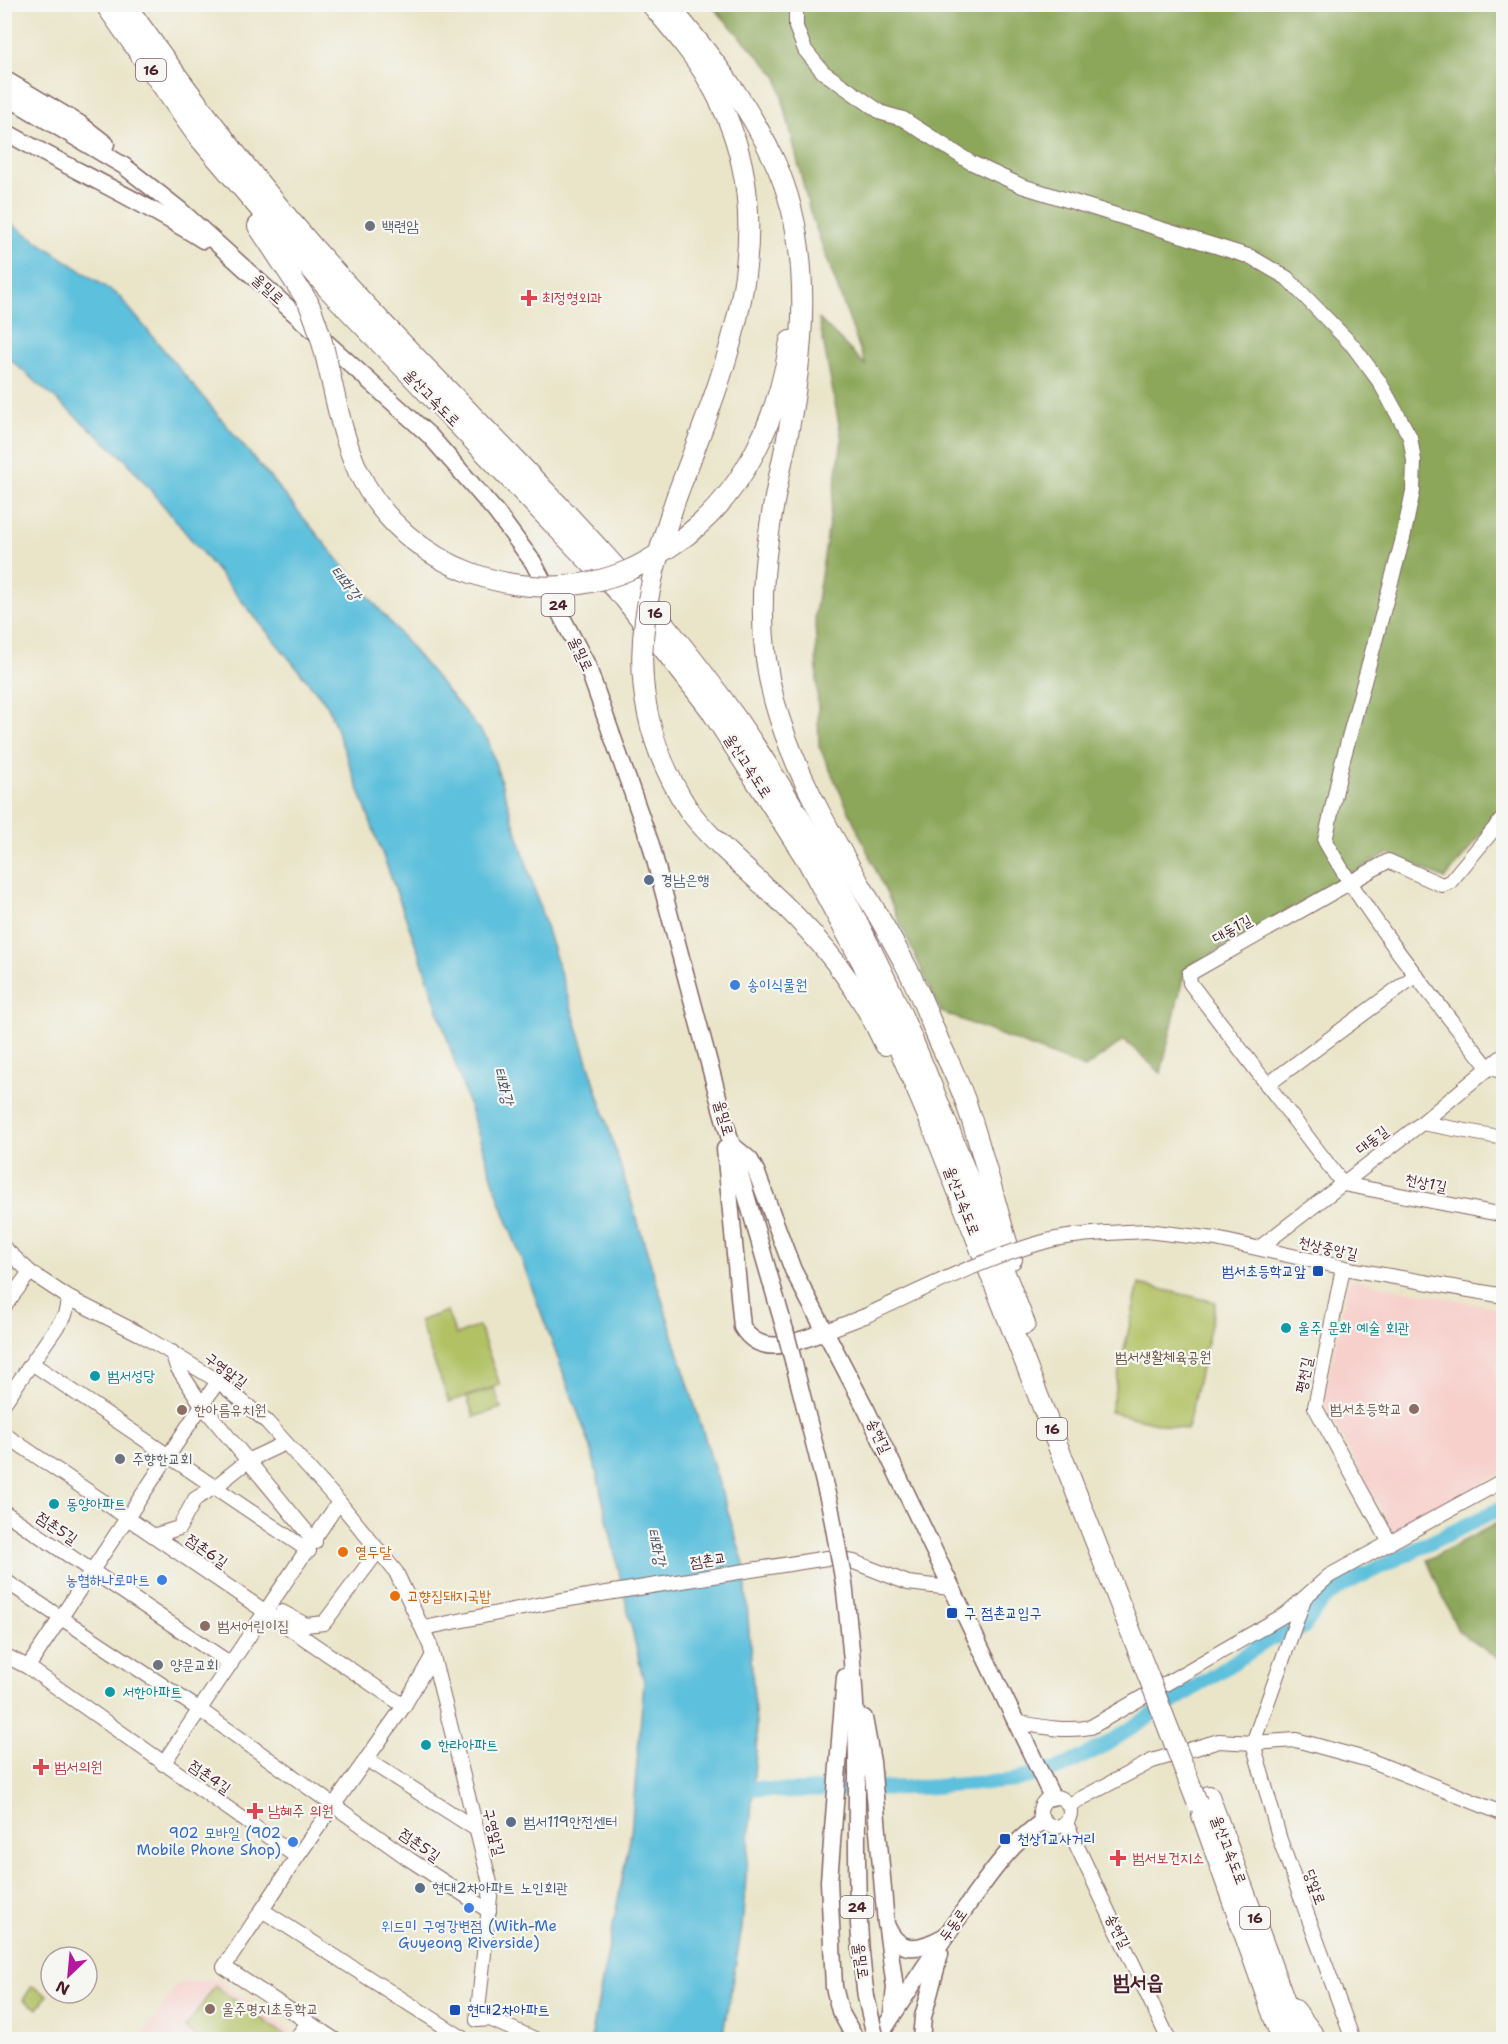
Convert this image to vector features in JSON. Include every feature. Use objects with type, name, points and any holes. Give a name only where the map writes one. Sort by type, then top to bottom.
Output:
[{"type":"highway","name":"울산고속도로","points":[[105,4],[196,134],[328,289],[624,598],[710,709],[808,862],[836,912],[887,1016],[1155,1676],[1203,1799],[1273,1995],[1282,2040]]},
{"type":"highway","name":"울산고속도로","points":[[125,4],[211,123],[310,245],[613,561],[695,662],[741,726],[813,841],[874,956],[939,1102],[1155,1676]]},
{"type":"highway","points":[[651,4],[698,62],[722,106],[740,152],[749,213],[747,264],[738,321],[713,400],[677,495],[648,591],[640,661],[641,684],[650,727],[667,774],[690,812],[720,848],[802,923],[848,977],[878,1028],[939,1165],[954,1180]]},
{"type":"highway","points":[[667,4],[725,76],[751,118],[775,162],[787,197],[796,235],[803,300],[798,378],[765,546],[762,606],[768,675],[775,704],[803,777],[908,969],[968,1108],[1023,1295],[1025,1326]]},
{"type":"highway","points":[[196,134],[201,146],[284,261],[308,302],[320,330],[343,429],[357,470],[386,516],[434,555],[493,581],[560,585],[627,570],[659,554],[687,535],[724,499],[756,450],[778,394],[788,351],[793,299],[787,229],[769,164],[751,118]]},
{"type":"highway","name":"울산고속도로","points":[[1273,1995],[1299,2040]]},
{"type":"highway","points":[[1273,1995],[1274,2040]]},
{"type":"highway","points":[[1273,1995],[1317,2040]]},
{"type":"main road","points":[[4,79],[80,124],[108,145],[144,179]]},
{"type":"main road","name":"울밀로","points":[[4,95],[144,179],[250,272],[430,436],[496,512],[533,562],[553,595],[602,702],[651,845],[732,1145],[785,1330],[830,1506],[844,1583],[849,1635]]},
{"type":"main road","points":[[4,130],[55,160],[141,202],[250,272]]},
{"type":"main road","points":[[722,1108],[742,1327],[748,1338],[765,1347],[776,1347],[824,1332]]},
{"type":"main road","name":"송현길","points":[[732,1145],[750,1160],[756,1171],[793,1270],[867,1411],[950,1588]]},
{"type":"main road","points":[[950,1588],[1048,1792]]},
{"type":"main road","points":[[849,1635],[832,1820],[829,1881],[832,1975],[836,2001],[856,2040]]},
{"type":"main road","name":"24","points":[[849,1635],[865,1763]]},
{"type":"main road","points":[[865,1763],[876,1821],[895,1988],[892,2017]]},
{"type":"main road","name":"울밀로","points":[[865,1763],[856,1816],[858,1932],[874,2039]]},
{"type":"main road","name":"두동로","points":[[874,2039],[892,2017],[945,1936],[999,1861],[1024,1835],[1043,1821]]},
{"type":"main road","points":[[886,1924],[894,1939],[915,1949],[945,1936]]},
{"type":"main road","points":[[921,2040],[927,1998],[945,1936]]},
{"type":"main road","points":[[843,2018],[874,2039]]},
{"type":"street","points":[[796,4],[796,27],[805,50],[823,72],[882,113],[903,119],[970,162],[1022,186],[1251,257],[1287,278],[1353,346],[1379,381],[1410,437],[1413,491],[1403,538],[1341,767],[1325,841],[1349,883],[1416,975],[1488,1067],[1503,1072]]},
{"type":"street","name":"대동1길","points":[[1343,1184],[1190,983],[1189,974],[1388,861],[1442,885],[1450,882],[1503,817]]},
{"type":"street","points":[[1267,1085],[1416,975]]},
{"type":"street","name":"대동길","points":[[1259,1248],[1422,1123],[1503,1055]]},
{"type":"street","points":[[1422,1123],[1503,1138]]},
{"type":"street","name":"천상1길","points":[[1343,1184],[1503,1215]]},
{"type":"street","name":"천상중앙길","points":[[824,1332],[865,1316],[952,1275],[1047,1241],[1095,1234],[1146,1232],[1196,1235],[1343,1268],[1503,1296]]},
{"type":"street","name":"구영앞길","points":[[4,1248],[30,1272],[69,1298],[172,1352],[218,1381],[267,1422],[339,1502],[396,1572],[424,1628],[491,1887],[477,2020]]},
{"type":"street","name":"평천길","points":[[1343,1268],[1315,1407],[1390,1543]]},
{"type":"street","points":[[4,1307],[30,1272]]},
{"type":"street","points":[[4,1403],[65,1315],[69,1298]]},
{"type":"street","points":[[172,1352],[177,1366],[202,1405],[249,1460],[312,1546]]},
{"type":"street","points":[[33,1364],[215,1487],[312,1546]]},
{"type":"street","points":[[28,1667],[218,1381]]},
{"type":"street","name":"점촌6길","points":[[4,1434],[269,1609],[404,1706]]},
{"type":"street","points":[[156,1536],[179,1528],[195,1499],[215,1487],[249,1460],[285,1443]]},
{"type":"street","points":[[1015,1722],[1063,1730],[1091,1727],[1286,1614],[1329,1576],[1503,1480]]},
{"type":"street","points":[[163,1764],[312,1546],[339,1502]]},
{"type":"street","name":"점촌5길","points":[[4,1512],[231,1664]]},
{"type":"street","points":[[269,1609],[306,1625],[324,1623],[378,1551]]},
{"type":"street","name":"점촌교","points":[[424,1628],[580,1598],[827,1558],[854,1562],[908,1583],[950,1588]]},
{"type":"street","name":"점촌5길","points":[[4,1580],[200,1710],[409,1859],[489,1911]]},
{"type":"street","points":[[1253,1743],[1296,1616],[1306,1594]]},
{"type":"street","name":"점촌4길","points":[[4,1655],[28,1667],[297,1857]]},
{"type":"street","points":[[336,2040],[224,1967],[297,1857],[404,1706],[432,1657]]},
{"type":"street","points":[[1069,1805],[1152,1761],[1219,1741],[1253,1743],[1296,1740],[1332,1749],[1417,1778],[1503,1815]]},
{"type":"street","name":"당앞로","points":[[1253,1743],[1280,1840],[1353,2040]]},
{"type":"street","points":[[366,1759],[476,1829]]},
{"type":"street","points":[[1048,1792],[1062,1798],[1069,1805],[1071,1815],[1066,1823],[1056,1827],[1043,1821],[1041,1807],[1048,1792]]},
{"type":"street","name":"송현길","points":[[1066,1823],[1169,2040]]},
{"type":"street","points":[[261,1911],[460,2038],[477,2020],[490,2019],[537,2040]]},
{"type":"street","points":[[296,2040],[308,2022]]},
{"type":"shaded area","name":"범서초등학교","points":[[1349,1279],[1503,1309],[1503,1342],[1495,1376],[1503,1415],[1503,1472],[1394,1534],[1323,1403]]},
{"type":"shaded area","name":"울주명지초등학교","points":[[217,1979],[294,2034],[290,2040],[140,2040],[177,1984]]},
{"type":"green space","points":[[711,5],[1503,5],[1503,808],[1445,879],[1388,853],[1185,969],[1161,1073],[1124,1040],[1085,1068],[941,1012],[819,746],[815,614],[842,440],[819,319],[866,366],[810,212],[777,76]]},
{"type":"green space","name":"범서생활체육공원","points":[[1139,1284],[1216,1302],[1187,1430],[1110,1412]]},
{"type":"green space","points":[[447,1311],[456,1335],[479,1326],[500,1385],[449,1402],[419,1321]]},
{"type":"green space","points":[[494,1388],[501,1408],[474,1417],[467,1397]]},
{"type":"green space","points":[[1503,1520],[1503,1662],[1458,1631],[1427,1560]]},
{"type":"green space","points":[[32,1986],[39,1990],[41,2005],[38,2009],[23,2000]]},
{"type":"green space","points":[[215,1986],[286,2036],[284,2039],[199,2039],[185,2029]]},
{"type":"water","name":"태화강","points":[[4,219],[119,296],[488,740],[744,1564],[757,1738],[742,1928],[722,2039],[591,2039],[631,1833],[644,1682],[591,1448],[501,1204],[424,967],[328,706],[126,460],[5,355]]},
{"type":"waterway","points":[[733,1786],[780,1791],[927,1787],[1011,1781],[1061,1768],[1107,1744],[1270,1639],[1303,1628],[1323,1599],[1345,1584],[1504,1507]]},
{"type":"place","name":"백련암","points":[[370,226]]},
{"type":"place","name":"최정형외과","points":[[529,298]]},
{"type":"place","name":"경남은행","points":[[649,880]]},
{"type":"place","name":"송이식물원","points":[[735,985]]},
{"type":"place","name":"범서초등학교앞","points":[[1318,1271]]},
{"type":"place","name":"울주 문화 예술 회관","points":[[1286,1328]]},
{"type":"place","name":"범서성당","points":[[95,1376]]},
{"type":"place","name":"범서초등학교","points":[[1414,1409]]},
{"type":"place","name":"한아름유치원","points":[[182,1410]]},
{"type":"place","name":"주향한교회","points":[[120,1459]]},
{"type":"place","name":"동양아파트","points":[[54,1504]]},
{"type":"place","name":"열두달","points":[[343,1552]]},
{"type":"place","name":"농협하나로마트","points":[[162,1580]]},
{"type":"place","name":"고향집돼지국밥","points":[[395,1596]]},
{"type":"place","name":"구 점촌교입구","points":[[952,1613]]},
{"type":"place","name":"범서어린이집","points":[[205,1626]]},
{"type":"place","name":"양문교회","points":[[158,1665]]},
{"type":"place","name":"서한아파트","points":[[110,1692]]},
{"type":"place","name":"한라아파트","points":[[426,1745]]},
{"type":"place","name":"범서의원","points":[[41,1767]]},
{"type":"place","name":"남혜주 의원","points":[[255,1811]]},
{"type":"place","name":"범서119안전센터","points":[[511,1822]]},
{"type":"place","name":"천상1교사거리","points":[[1005,1839]]},
{"type":"place","name":"902 모바일 (902 Mobile Phone Shop)","points":[[293,1842]]},
{"type":"place","name":"범서보건지소","points":[[1118,1858]]},
{"type":"place","name":"현대2차아파트 노인회관","points":[[420,1888]]},
{"type":"place","name":"위드미 구영강변점 (With-Me Guyeong Riverside)","points":[[469,1908]]},
{"type":"place","name":"울주명지초등학교","points":[[210,2009]]},
{"type":"place","name":"현대2차아파트","points":[[455,2010]]},
{"type":"district","name":"범서읍","points":[[1138,1982]]}]
